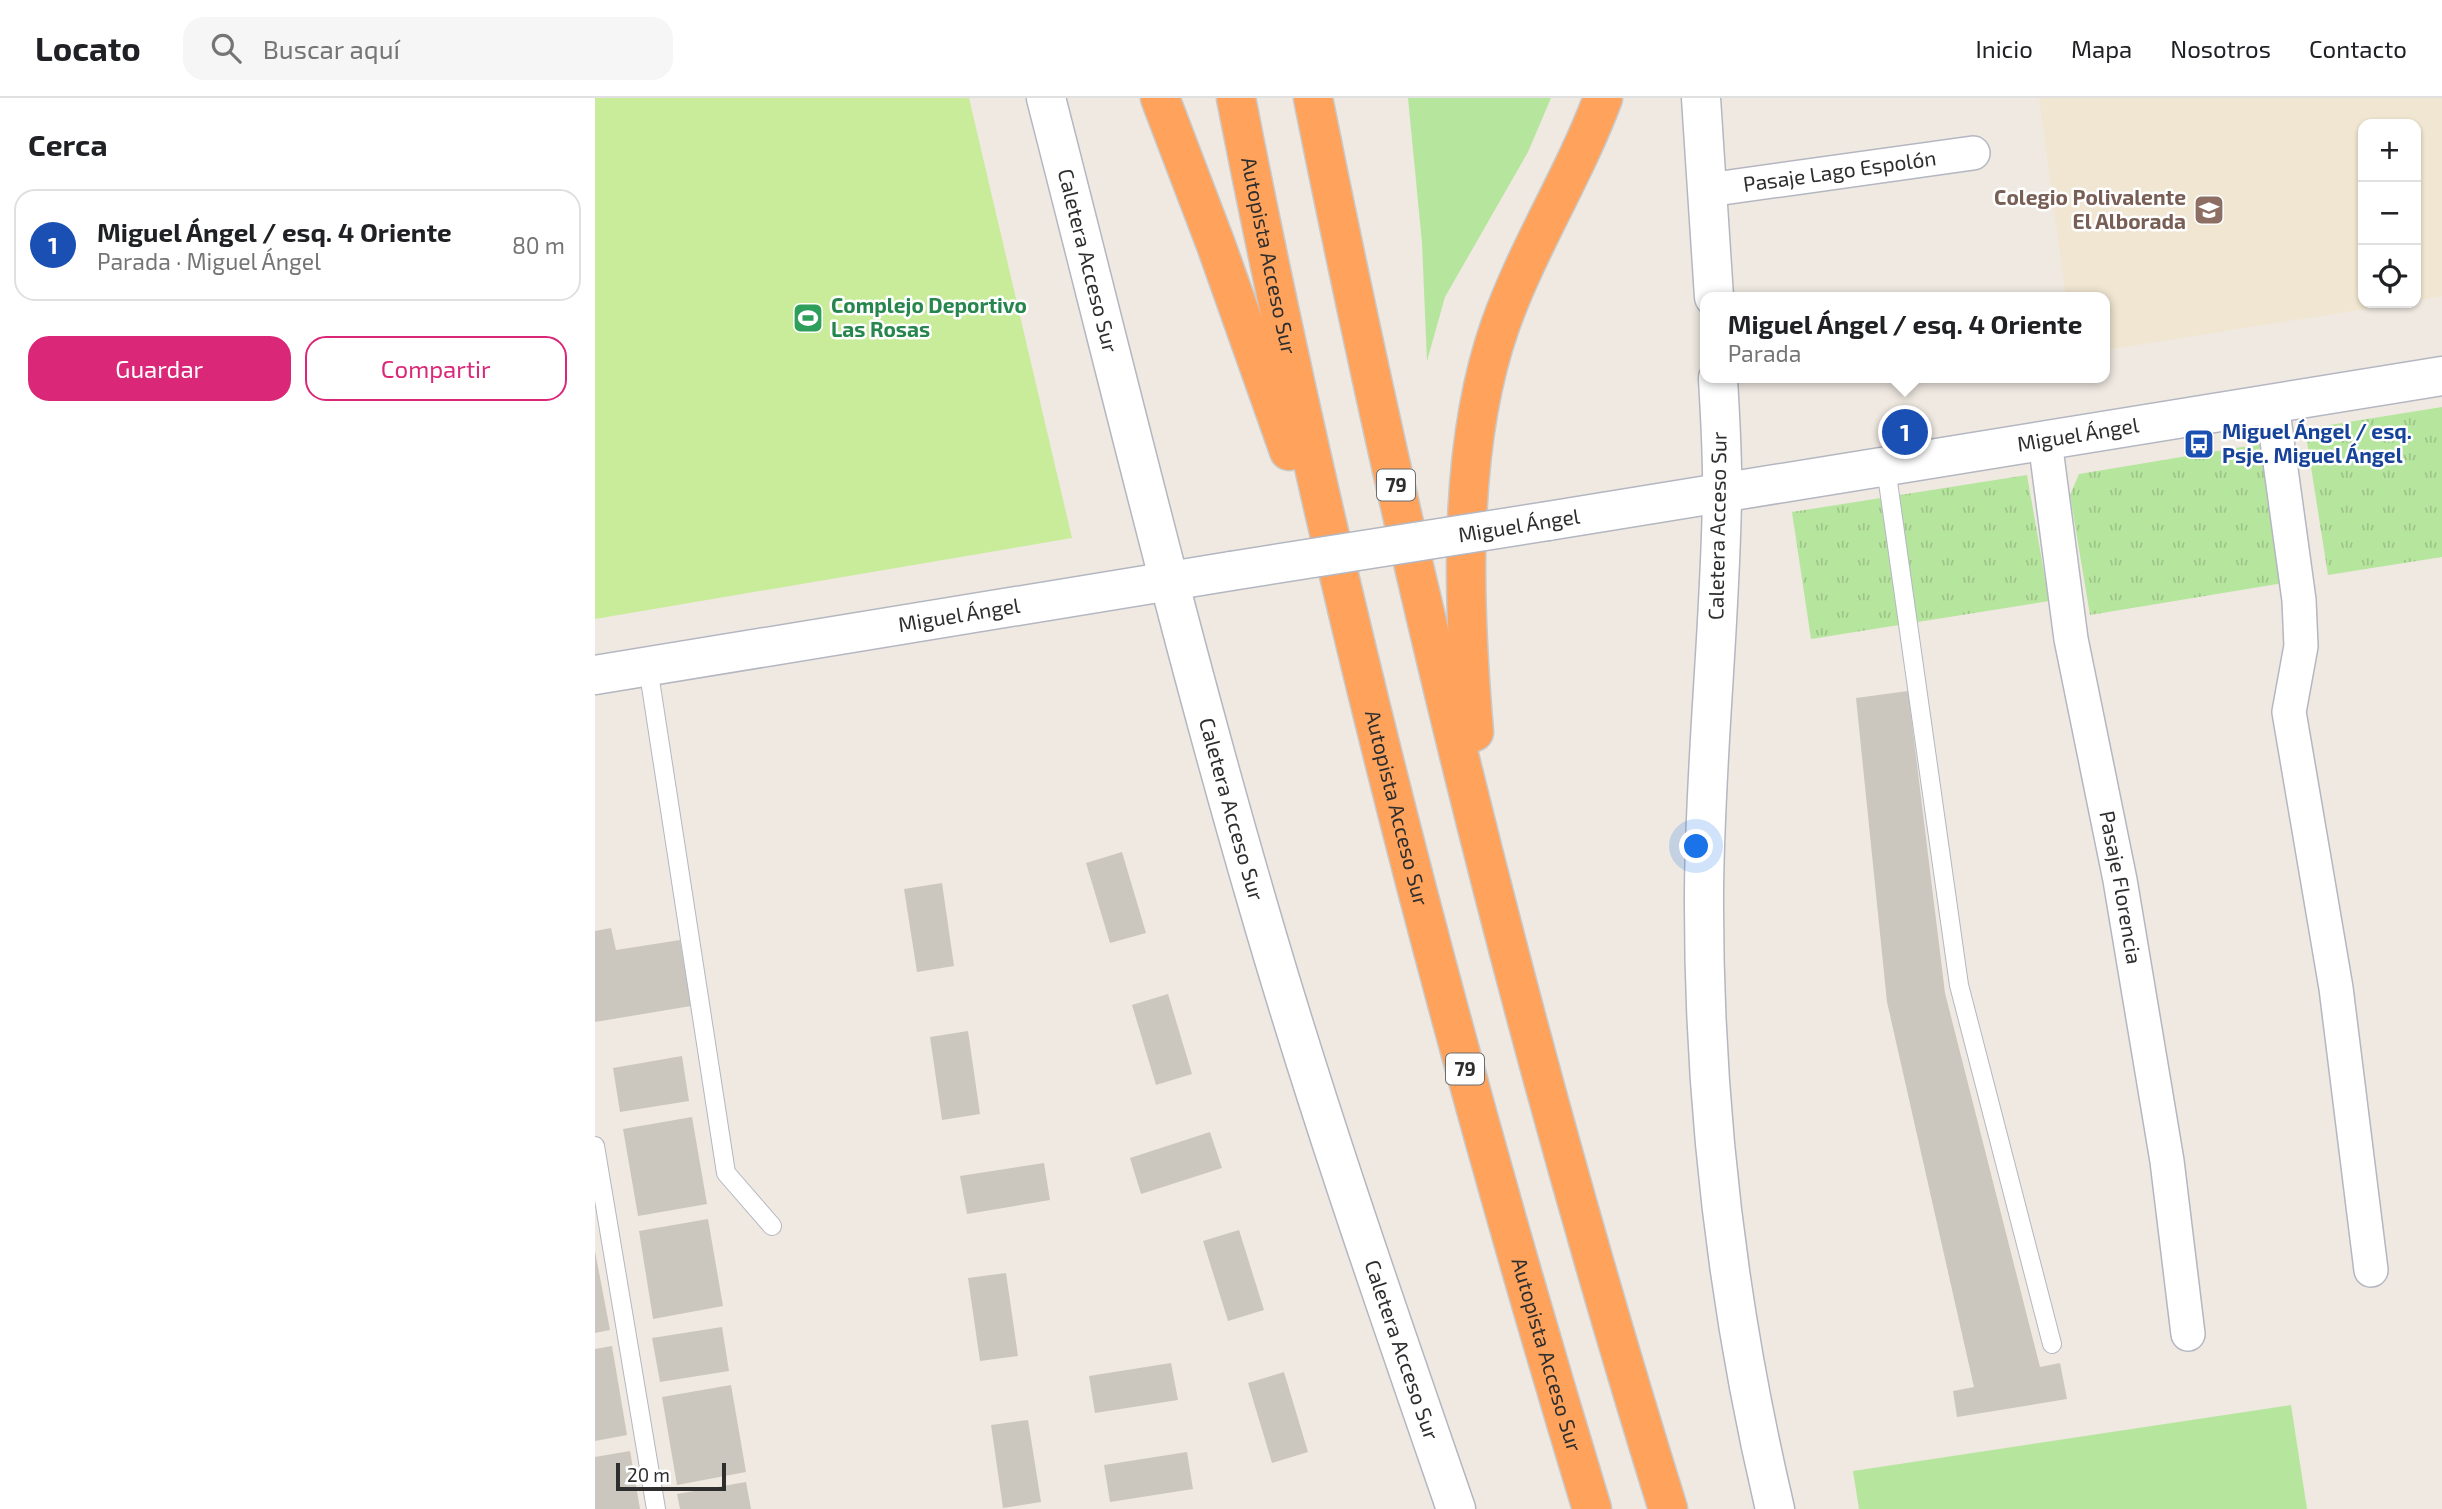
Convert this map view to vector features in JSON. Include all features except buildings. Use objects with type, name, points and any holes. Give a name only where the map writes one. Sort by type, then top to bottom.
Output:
[{"type":"highway","points":[[1160,98],[1216,245],[1352,625]]},
{"type":"highway","name":"Autopista Acceso Sur","points":[[1236,98],[1304,424],[1419,895],[1487,1151],[1592,1509]]},
{"type":"highway","name":"79","points":[[1313,98],[1374,387],[1489,870],[1590,1248],[1668,1509]]},
{"type":"highway","points":[[1489,870],[1475,747],[1467,623],[1467,517],[1476,428],[1496,340],[1516,283],[1603,98]]},
{"type":"main road","name":"Caletera Acceso Sur","points":[[1046,98],[1169,580],[1255,895],[1317,1099],[1455,1509]]},
{"type":"main road","points":[[1701,98],[1714,292]]},
{"type":"main road","name":"Miguel Ángel","points":[[595,675],[2442,376]]},
{"type":"main road","name":"Caletera Acceso Sur","points":[[1718,383],[1722,494],[1704,888],[1708,1065],[1729,1278],[1748,1388],[1775,1509]]},
{"type":"street","name":"Pasaje Lago Espolón","points":[[1708,190],[1973,153]]},
{"type":"street","points":[[2272,404],[2299,600],[2301,646],[2289,712],[2336,988],[2371,1270]]},
{"type":"street","name":"Pasaje Florencia","points":[[2045,441],[2071,639],[2120,880],[2165,1148],[2188,1334]]},
{"type":"lane","points":[[1886,468],[1959,985],[2052,1344]]},
{"type":"lane","points":[[648,667],[726,1173],[772,1226]]},
{"type":"lane","points":[[595,1146],[656,1509]]},
{"type":"shaded area","name":"Colegio Polivalente El Alborada","points":[[2039,98],[2442,98],[2442,296],[2421,300],[2421,119],[2358,119],[2358,308],[2371,308],[2110,349],[2110,292],[2065,292]]},
{"type":"green space","name":"Complejo Deportivo Las Rosas","points":[[595,98],[969,98],[1072,538],[595,619]]},
{"type":"green space","points":[[1408,98],[1551,98],[1528,152],[1445,297],[1427,361],[1422,243]]},
{"type":"green space","points":[[2442,407],[2442,557],[2328,575],[2305,429]]},
{"type":"green space","points":[[2266,443],[2290,582],[2090,615],[2070,495],[2079,474]]},
{"type":"green space","points":[[2027,475],[2049,601],[1811,639],[1792,512]]},
{"type":"green space","points":[[2291,1405],[2307,1509],[1859,1509],[1853,1471]]},
{"type":"place","name":"Colegio Polivalente El Alborada","points":[[2209,210]]},
{"type":"place","name":"Complejo Deportivo Las Rosas","points":[[808,318]]},
{"type":"place","name":"Miguel Ángel / esq. 4 Oriente","points":[[1905,432]]},
{"type":"place","name":"Miguel Ángel / esq. Psje. Miguel Ángel","points":[[2199,444]]}]
